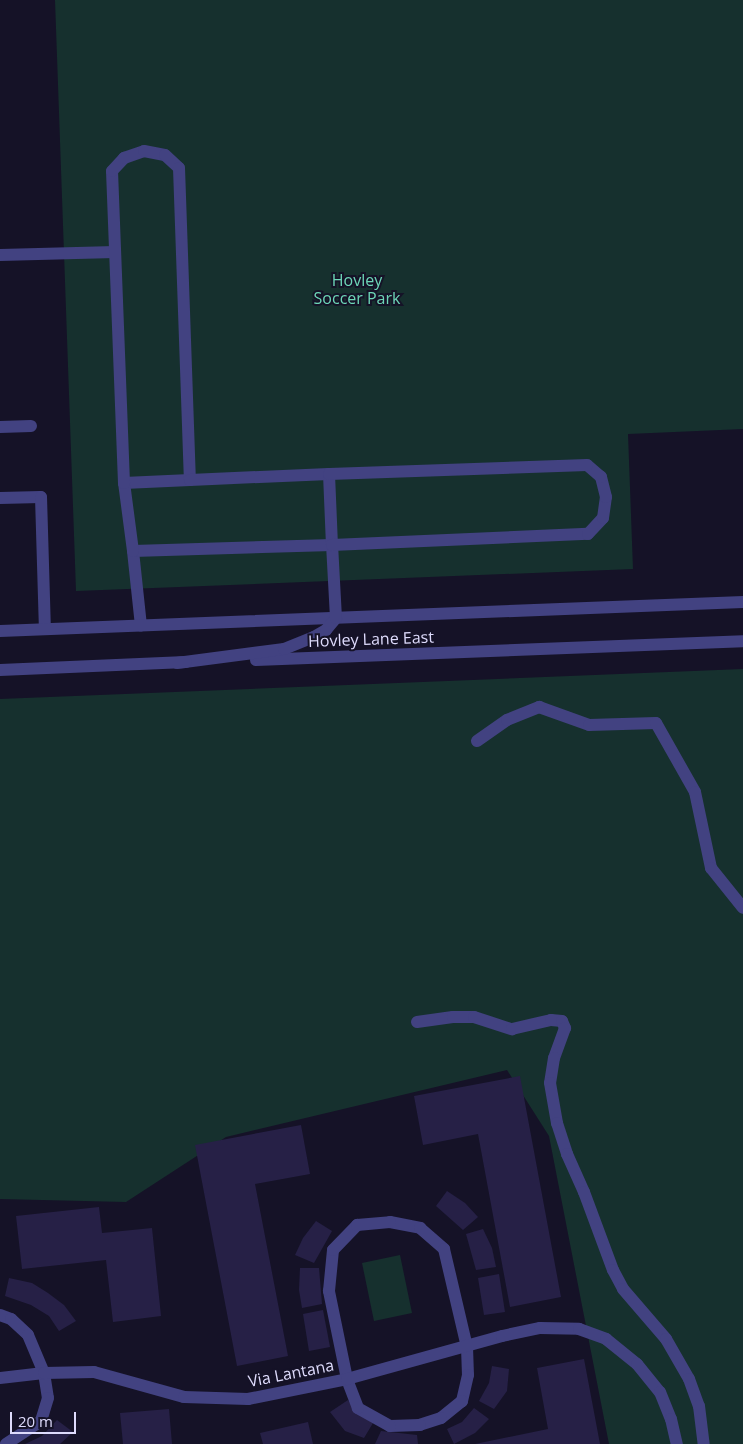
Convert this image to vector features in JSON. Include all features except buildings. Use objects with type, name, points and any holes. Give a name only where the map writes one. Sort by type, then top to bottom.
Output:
[{"type":"street","points":[[141,626],[124,483],[112,171],[124,158],[144,151],[165,155],[179,168],[190,480]]},
{"type":"street","points":[[0,255],[115,252]]},
{"type":"street","points":[[0,427],[31,426]]},
{"type":"street","points":[[124,483],[587,465],[601,478],[606,498],[603,518],[588,534],[132,551]]},
{"type":"street","points":[[177,662],[284,648],[314,637],[326,630],[336,618],[329,474]]},
{"type":"street","points":[[0,498],[41,497],[45,629]]},
{"type":"street","name":"Hovley Lane East","points":[[0,631],[743,602]]},
{"type":"street","name":"Hovley Lane East","points":[[0,670],[743,640]]},
{"type":"street","points":[[478,741],[507,720],[539,707],[589,725],[656,723],[695,792],[711,868],[743,908]]},
{"type":"street","points":[[417,1022],[453,1017],[474,1018],[512,1029],[551,1020],[562,1021],[565,1028],[554,1058],[550,1083],[558,1123],[567,1154],[584,1192],[613,1270],[624,1289],[666,1339],[689,1379],[699,1406],[704,1444]]},
{"type":"street","points":[[390,1222],[420,1228],[444,1250],[467,1347],[468,1375],[462,1402],[441,1418],[420,1425],[390,1426],[358,1408],[347,1379],[329,1291],[333,1250],[357,1224],[390,1222]]},
{"type":"street","points":[[0,1315],[11,1319],[28,1335],[44,1373],[48,1398],[41,1421],[6,1444]]},
{"type":"street","name":"Via Lantana","points":[[0,1378],[44,1373],[94,1372],[184,1396],[248,1399],[347,1379],[502,1336],[540,1328],[579,1329],[606,1339],[637,1364],[660,1392],[671,1419],[677,1444]]},
{"type":"green space","name":"Hovley Soccer Park","points":[[55,0],[743,0],[743,429],[628,434],[633,569],[76,591]]},
{"type":"green space","points":[[743,669],[743,1444],[609,1444],[549,1136],[507,1070],[226,1137],[126,1202],[0,1199],[0,699]]},
{"type":"green space","points":[[400,1255],[412,1313],[374,1321],[362,1263]]}]
